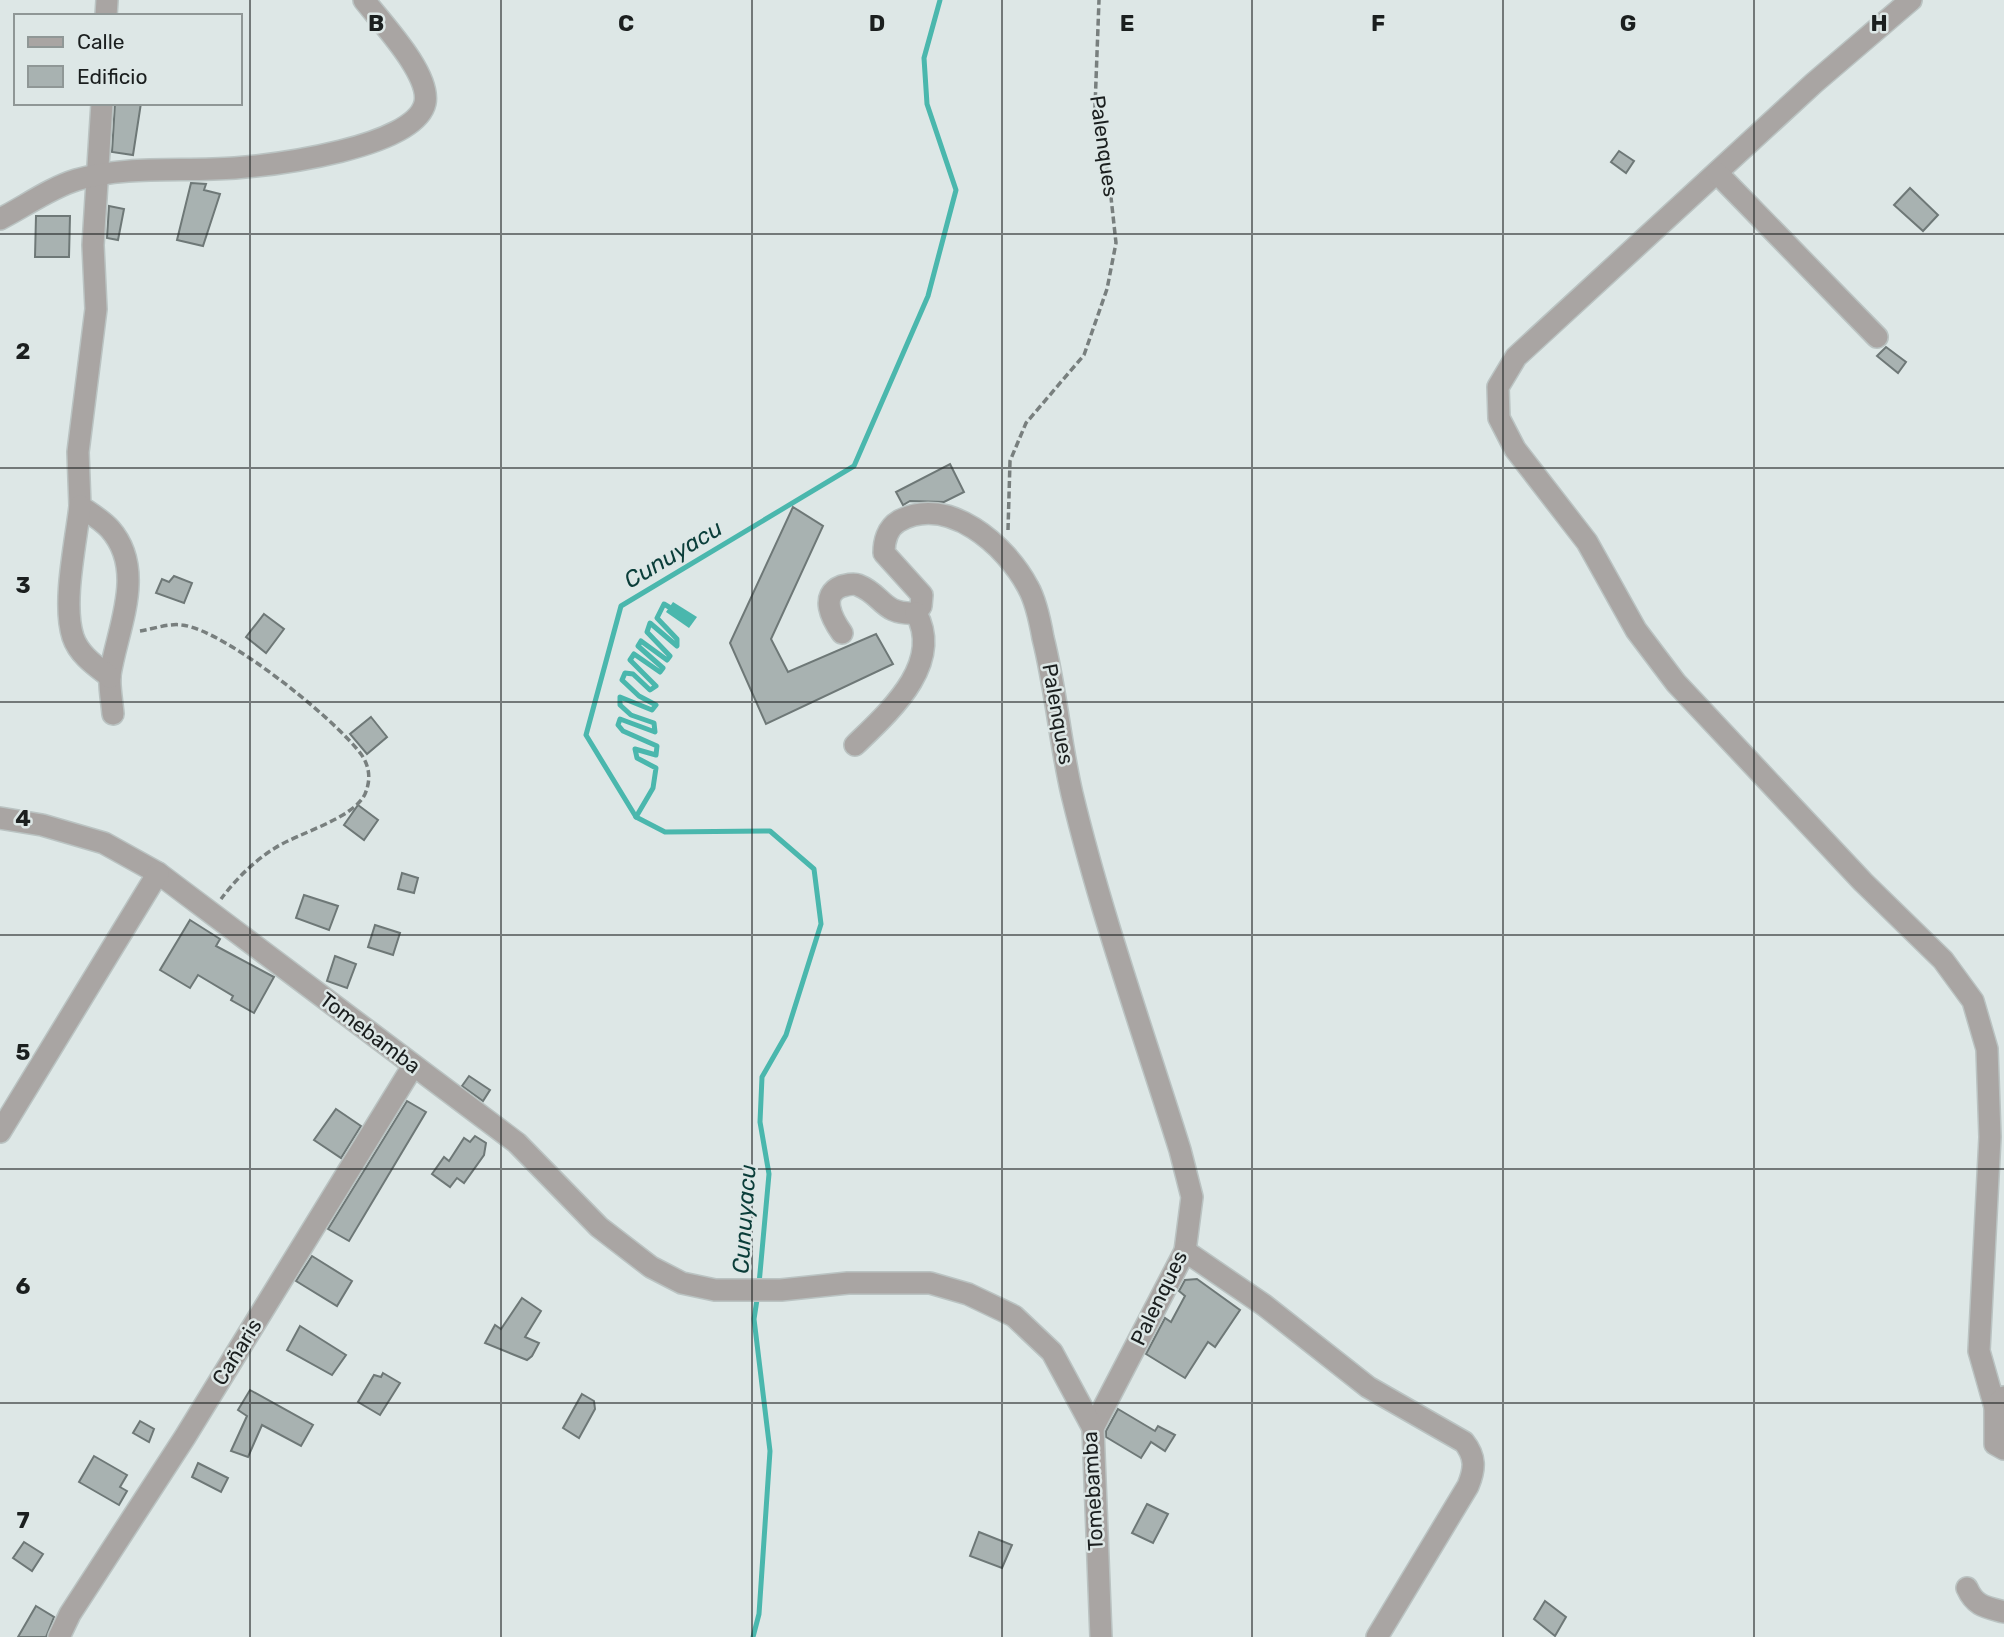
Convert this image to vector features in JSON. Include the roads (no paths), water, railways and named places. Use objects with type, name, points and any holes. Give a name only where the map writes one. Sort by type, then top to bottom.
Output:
[{"type":"street","points":[[0,219],[74,180],[98,176],[236,168],[339,152],[397,131],[414,120],[425,104],[424,87],[416,69],[364,0]]},
{"type":"street","points":[[1910,0],[1516,357],[1498,387],[1499,418],[1515,449],[1587,542],[1636,630],[1676,682],[1863,882],[1943,960],[1973,1001],[1987,1049],[1990,1137],[1979,1351],[1999,1402],[1995,1444],[2004,1449]]},
{"type":"street","points":[[102,105],[93,245],[96,309],[79,452],[80,506],[70,605],[73,637],[83,656],[110,677]]},
{"type":"street","points":[[1717,173],[1877,337]]},
{"type":"street","points":[[80,506],[109,528],[121,545],[127,572],[127,612],[110,677],[113,713]]},
{"type":"street","name":"Palenques","points":[[916,613],[921,606],[922,595],[884,554],[884,542],[891,528],[899,521],[937,514],[968,523],[1009,561],[1028,587],[1041,625],[1052,674],[1071,791],[1192,1197],[1185,1251],[1093,1428]]},
{"type":"street","points":[[842,633],[829,607],[830,596],[839,587],[850,584],[858,585],[893,612],[916,613],[925,641],[919,668],[895,702],[855,745]]},
{"type":"street","name":"Tomebamba","points":[[0,818],[42,825],[104,843],[158,873],[210,915],[517,1143],[599,1227],[651,1267],[682,1283],[715,1290],[781,1290],[848,1283],[930,1283],[968,1294],[1014,1316],[1052,1352],[1093,1428],[1101,1637]]},
{"type":"street","points":[[0,1132],[158,873]]},
{"type":"street","name":"Cañaris","points":[[59,1637],[70,1614],[185,1437],[413,1066]]},
{"type":"street","points":[[1185,1251],[1274,1312],[1368,1387],[1464,1442],[1472,1451],[1474,1470],[1468,1486],[1377,1637]]},
{"type":"street","points":[[1968,1587],[1973,1602],[2004,1612]]},
{"type":"water","points":[[673,602],[697,617],[689,628],[666,612]]},
{"type":"waterway","name":"Cunuyacu","points":[[759,1284],[769,1174],[760,1122],[762,1077],[786,1035],[821,924],[814,869],[770,831],[665,832],[636,817],[586,735],[621,606],[854,466],[928,296],[956,190],[927,104],[924,58],[940,0]]},
{"type":"waterway","points":[[636,817],[653,788],[656,768],[637,758],[635,749],[656,755],[657,746],[623,731],[618,725],[620,719],[655,732],[654,723],[631,715],[620,705],[620,697],[652,710],[656,705],[639,696],[622,680],[625,673],[633,674],[650,690],[656,686],[630,660],[634,654],[660,672],[663,668],[638,646],[641,641],[667,660],[670,656],[647,632],[650,623],[677,646],[677,639],[657,618],[664,604],[669,607]]},
{"type":"waterway","name":"Cunuyacu","points":[[753,1637],[759,1614],[770,1451],[754,1319],[758,1293]]}]
